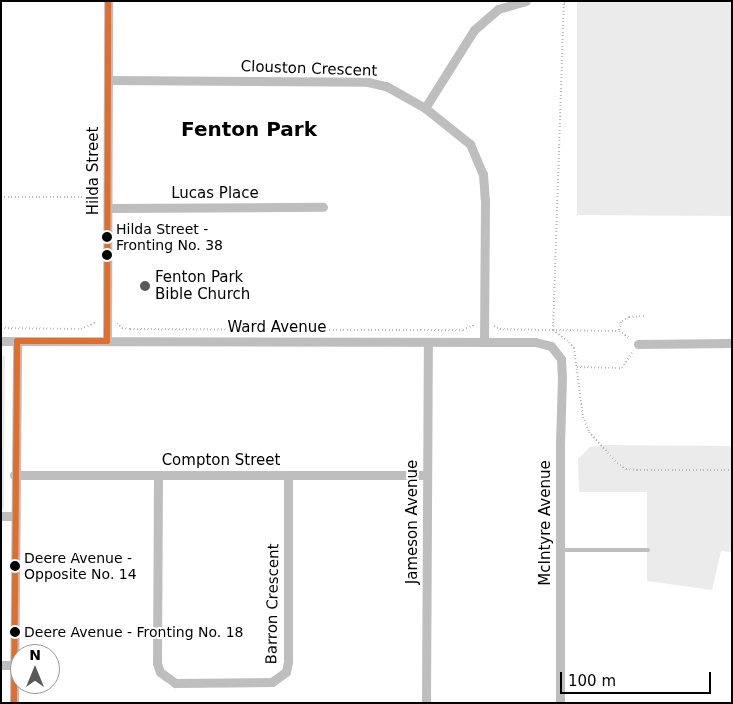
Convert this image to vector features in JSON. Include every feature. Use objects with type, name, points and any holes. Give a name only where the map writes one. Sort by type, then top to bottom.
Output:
[{"type":"street","name":"Hilda Street","points":[[107,341],[108,1]]},
{"type":"street","points":[[425,108],[474,30],[501,5],[526,1]]},
{"type":"street","name":"Clouston Crescent","points":[[108,80],[368,82],[386,86],[425,108],[470,144],[483,174],[485,200],[484,342]]},
{"type":"street","name":"Lucas Place","points":[[108,208],[323,207]]},
{"type":"street","name":"Ward Avenue","points":[[1,341],[535,342],[551,346]]},
{"type":"street","points":[[13,644],[17,341]]},
{"type":"street","name":"Jameson Avenue","points":[[426,703],[428,342]]},
{"type":"street","points":[[638,344],[732,343]]},
{"type":"street","name":"McIntyre Avenue","points":[[551,346],[561,359],[562,376],[560,703]]},
{"type":"street","name":"Compton Street","points":[[14,475],[426,475]]},
{"type":"street","name":"Barron Crescent","points":[[158,475],[157,663],[160,672],[175,682],[272,682],[286,672],[288,662],[288,476]]},
{"type":"street","points":[[1,516],[15,516]]},
{"type":"lane","points":[[560,550],[648,550]]},
{"type":"path","points":[[553,330],[564,4],[567,1]]},
{"type":"path","points":[[1,198],[108,198]]},
{"type":"path","points":[[619,331],[622,320],[628,317],[646,316]]},
{"type":"path","points":[[1,328],[81,329],[100,321]]},
{"type":"path","points":[[113,321],[126,329],[463,330],[470,328],[476,322]]},
{"type":"path","points":[[492,322],[500,329],[619,331],[638,344],[622,368],[577,368]]},
{"type":"path","points":[[553,330],[574,348],[583,417],[590,432],[617,463],[626,469],[637,470],[732,470]]},
{"type":"shaded area","points":[[577,1],[732,1],[732,216],[577,215]]},
{"type":"shaded area","points":[[1,356],[5,356],[4,509],[1,509]]},
{"type":"shaded area","points":[[606,445],[732,446],[732,552],[721,551],[712,590],[647,581],[647,492],[579,492],[578,459],[590,447]]},
{"type":"transit line","points":[[107,341],[108,1]]},
{"type":"transit line","points":[[17,341],[107,341]]},
{"type":"transit line","points":[[14,703],[17,341]]},
{"type":"place","name":"Hilda Street - Fronting No. 38","points":[[107,237]]},
{"type":"place","name":"Fenton Park Bible Church","points":[[145,286]]},
{"type":"place","name":"Deere Avenue - Opposite No. 14","points":[[15,566]]},
{"type":"place","name":"Deere Avenue - Fronting No. 18","points":[[15,632]]},
{"type":"district","name":"Fenton Park","points":[[249,129]]}]
